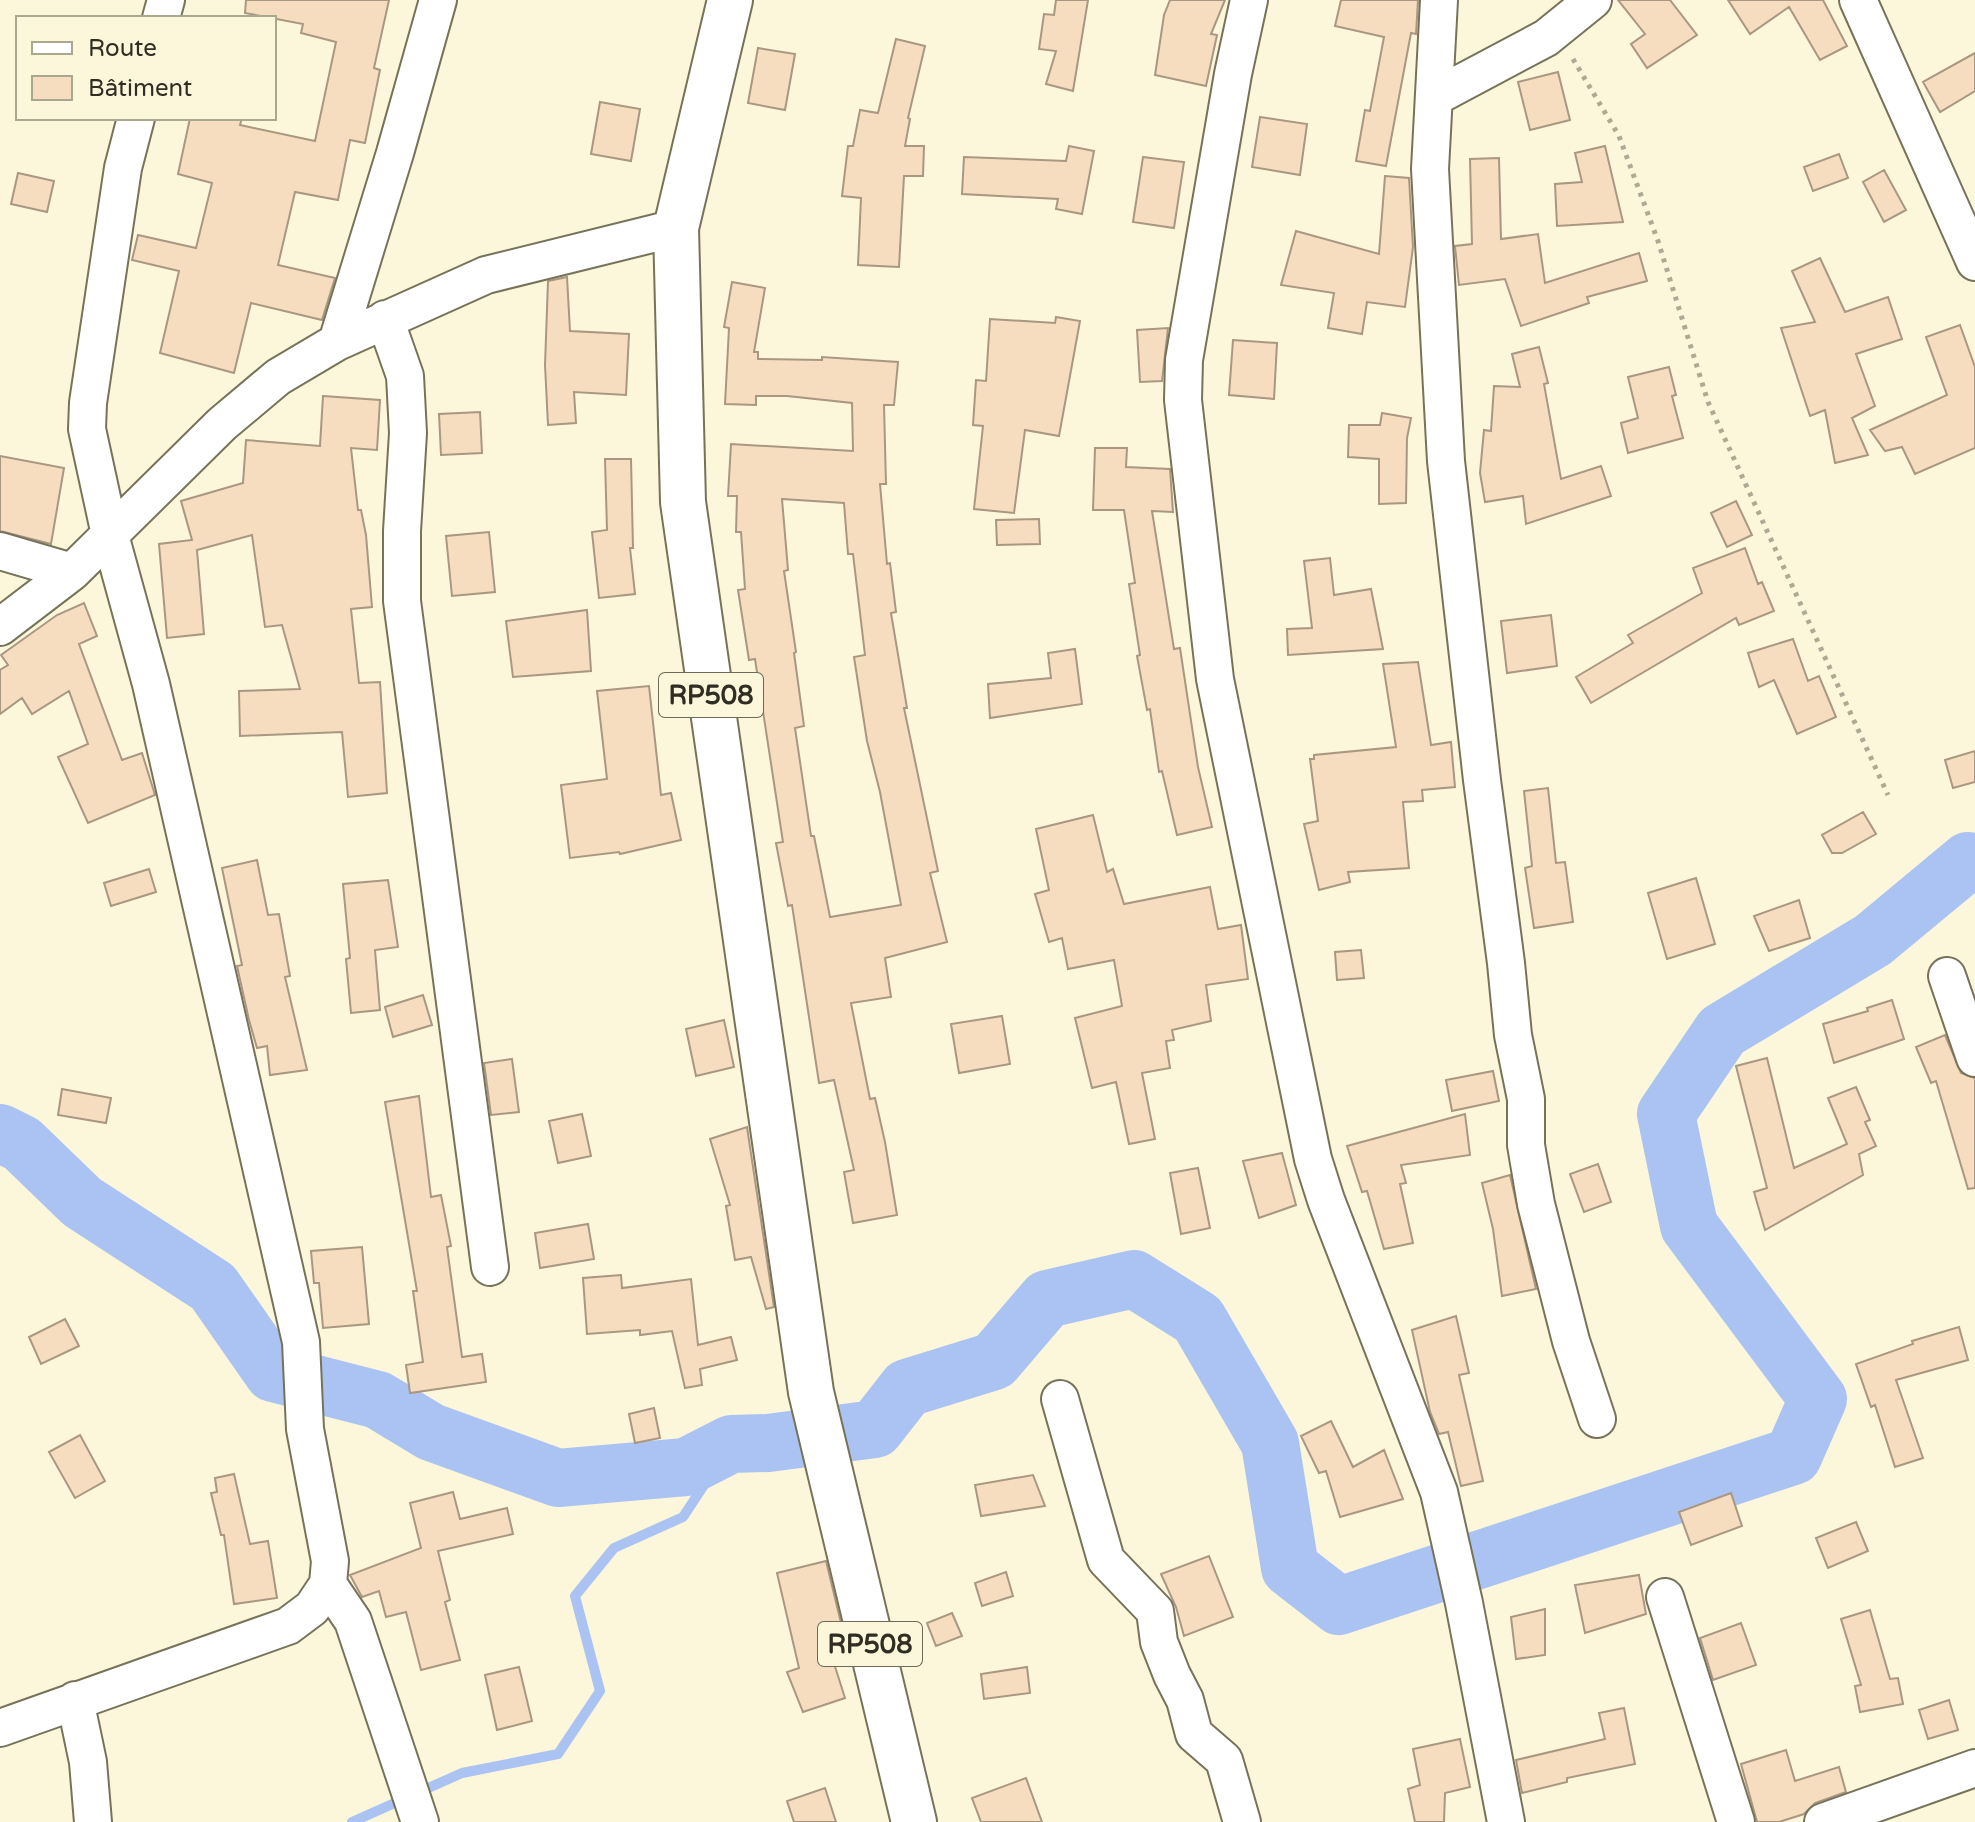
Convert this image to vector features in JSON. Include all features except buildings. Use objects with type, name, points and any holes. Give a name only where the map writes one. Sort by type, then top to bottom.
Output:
[{"type":"main road","name":"RP508","points":[[730,0],[676,228],[683,502],[811,1392],[826,1465],[914,1822]]},
{"type":"street","points":[[337,342],[438,0]]},
{"type":"street","points":[[1249,0],[1233,74],[1184,360],[1183,400],[1215,679],[1313,1159],[1439,1492],[1464,1603],[1506,1822]]},
{"type":"street","points":[[1439,0],[1430,169],[1446,461],[1513,1035],[1524,1080],[1526,1145],[1536,1204],[1571,1341],[1597,1419]]},
{"type":"street","points":[[1435,97],[1546,38],[1593,0]]},
{"type":"street","points":[[1858,0],[1975,262]]},
{"type":"street","points":[[0,1728],[288,1626],[312,1608],[328,1584],[330,1561],[305,1429],[301,1342],[151,684],[110,535],[87,429],[88,403],[123,168],[135,120]]},
{"type":"street","points":[[0,627],[72,572],[222,424],[278,377],[337,342],[486,275],[676,228]]},
{"type":"street","points":[[385,319],[405,376],[408,433],[402,531],[402,601],[490,1267]]},
{"type":"street","points":[[0,551],[72,572]]},
{"type":"street","points":[[1947,976],[1975,1058]]},
{"type":"street","points":[[1060,1399],[1106,1560],[1153,1608],[1159,1642],[1185,1700],[1194,1734],[1224,1760],[1242,1822]]},
{"type":"street","points":[[328,1584],[353,1621],[420,1822]]},
{"type":"street","points":[[1665,1597],[1736,1822]]},
{"type":"street","points":[[75,1700],[88,1762],[93,1822]]},
{"type":"street","points":[[1823,1822],[1975,1768]]},
{"type":"path","points":[[1556,30],[1619,136],[1658,241],[1708,402],[1888,795]]},
{"type":"waterway","points":[[0,1133],[22,1144],[82,1202],[213,1287],[273,1373],[378,1400],[431,1432],[558,1478],[686,1467],[731,1444],[768,1443],[875,1429],[907,1388],[994,1361],[1047,1299],[1134,1279],[1198,1319],[1270,1443],[1290,1568],[1339,1606],[1793,1456],[1818,1399],[1689,1226],[1666,1114],[1722,1031],[1873,940],[1968,861],[1975,864]]},
{"type":"waterway","points":[[352,1822],[462,1773],[558,1754],[600,1691],[575,1596],[614,1548],[683,1517],[731,1444]]}]
